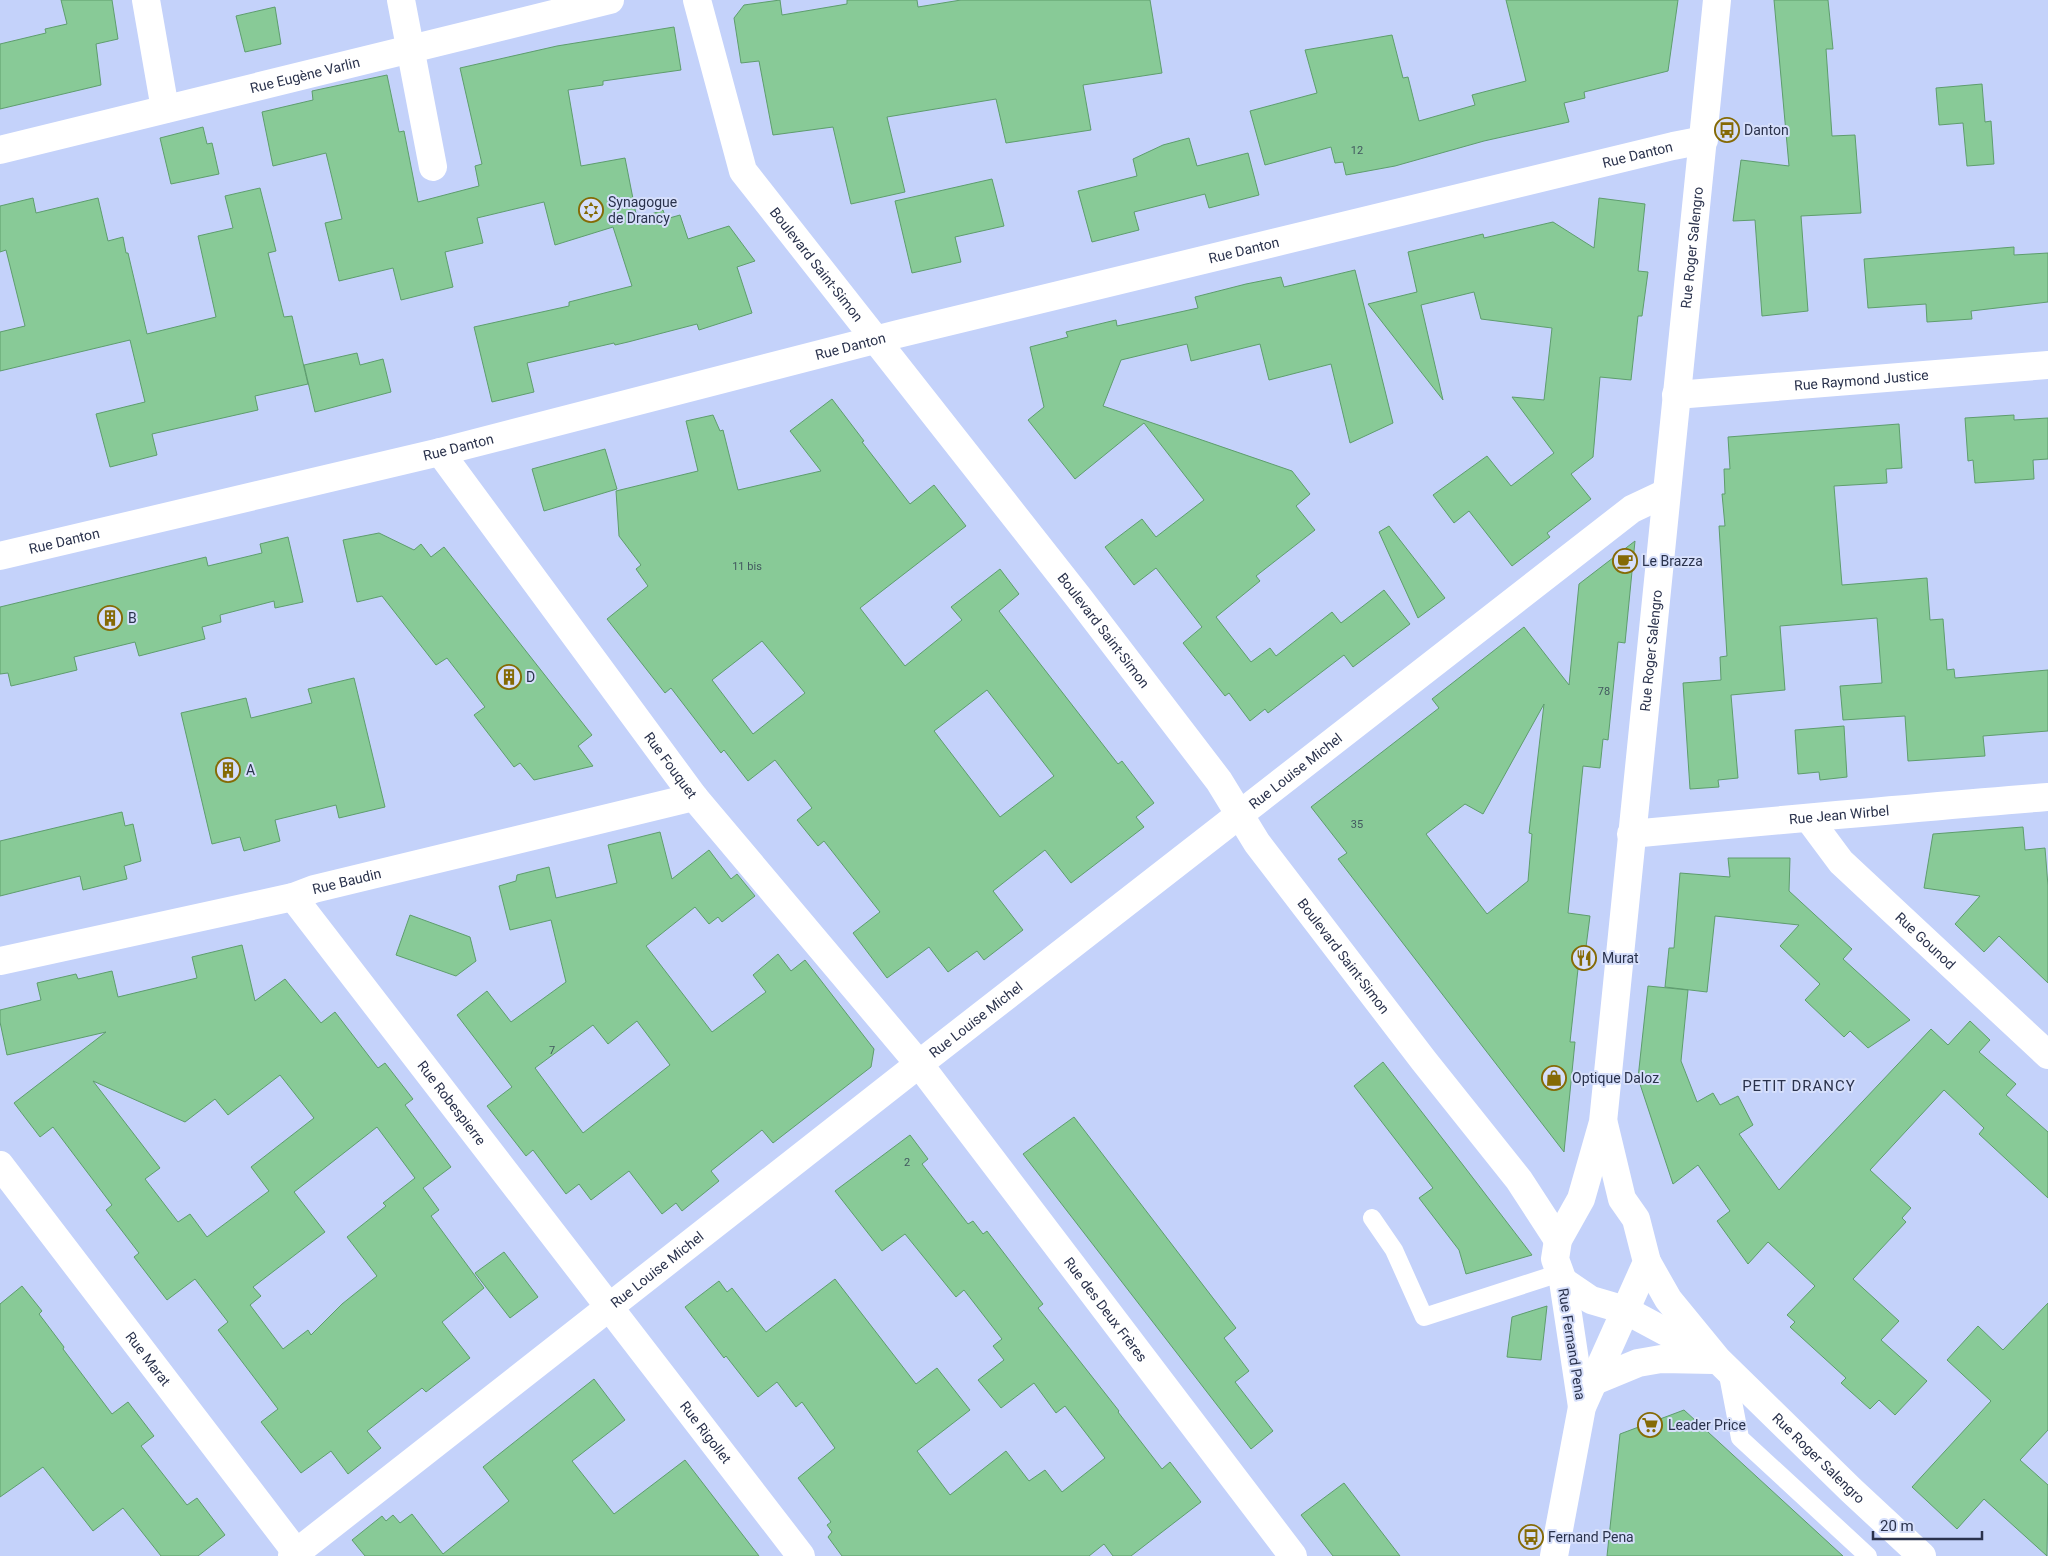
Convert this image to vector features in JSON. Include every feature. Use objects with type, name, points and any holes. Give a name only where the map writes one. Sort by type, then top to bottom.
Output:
[{"type":"street","points":[[146,0],[165,109]]},
{"type":"street","points":[[401,0],[434,167]]},
{"type":"street","name":"Rue Eugène Varlin","points":[[0,150],[610,0]]},
{"type":"street","name":"Boulevard Saint-Simon","points":[[698,0],[742,171],[877,339],[1213,774],[1257,843],[1418,1053],[1519,1180],[1558,1240]]},
{"type":"street","name":"Rue Roger Salengro","points":[[1581,1199],[1603,1122],[1717,0]]},
{"type":"street","name":"Rue Danton","points":[[0,556],[440,452],[877,339],[1704,140]]},
{"type":"street","name":"Rue Raymond Justice","points":[[1676,395],[2048,365]]},
{"type":"street","name":"Rue Fouquet","points":[[440,452],[694,797],[919,1064]]},
{"type":"street","name":"Rue Louise Michel","points":[[296,1555],[919,1064],[1632,509],[1666,493]]},
{"type":"street","name":"Rue Baudin","points":[[0,961],[293,897],[324,887],[694,797]]},
{"type":"street","name":"Rue Jean Wirbel","points":[[1631,834],[1809,819],[1859,811],[2048,798]]},
{"type":"street","name":"Rue Gounod","points":[[1809,819],[1840,862],[2048,1056]]},
{"type":"street","name":"Rue Robespierre","points":[[293,897],[609,1309]]},
{"type":"street","name":"Rue des Deux Frères","points":[[919,1064],[1293,1556]]},
{"type":"street","name":"Rue Roger Salengro","points":[[1603,1122],[1622,1199]]},
{"type":"street","name":"Rue Marat","points":[[0,1165],[296,1555]]},
{"type":"street","points":[[1581,1199],[1622,1199],[1636,1219],[1647,1262],[1625,1310],[1591,1300],[1562,1277],[1555,1259],[1558,1240],[1581,1199]]},
{"type":"street","name":"Rue Roger Salengro","points":[[1647,1262],[1668,1299],[1722,1365],[1922,1556]]},
{"type":"street","name":"Rue Fernand Pena","points":[[1562,1277],[1582,1407]]},
{"type":"street","name":"Rue Rigollet","points":[[609,1309],[801,1556]]},
{"type":"street","name":"Rue Roger Salengro","points":[[1625,1310],[1722,1365]]},
{"type":"street","name":"Rue Fernand Pena","points":[[1554,1556],[1582,1407],[1625,1310]]},
{"type":"street","points":[[1592,1382],[1638,1363],[1661,1359],[1722,1365]]},
{"type":"lane","points":[[1372,1218],[1394,1250],[1424,1317],[1562,1277]]},
{"type":"lane","points":[[1722,1365],[1740,1438],[1868,1556]]},
{"type":"building","points":[[61,0],[112,0],[118,39],[96,44],[101,85],[0,109],[0,44],[46,33],[45,29],[67,24]]},
{"type":"building","points":[[780,0],[782,15],[847,4],[847,0],[917,0],[918,7],[961,0],[1150,0],[1162,73],[1083,85],[1091,130],[1006,143],[996,99],[887,117],[905,192],[851,204],[833,127],[773,135],[759,61],[741,63],[734,18],[744,5]]},
{"type":"building","points":[[1506,0],[1678,0],[1668,71],[1584,92],[1585,98],[1564,103],[1569,122],[1484,141],[1395,166],[1346,175],[1343,162],[1335,163],[1331,147],[1265,165],[1250,111],[1317,93],[1305,50],[1392,35],[1403,78],[1408,77],[1419,121],[1475,105],[1472,95],[1526,81]]},
{"type":"building","points":[[1774,0],[1828,0],[1833,49],[1826,49],[1832,136],[1855,135],[1861,213],[1801,216],[1808,311],[1762,316],[1755,220],[1733,221],[1741,160],[1789,166]]},
{"type":"building","points":[[275,7],[281,44],[245,52],[236,16]]},
{"type":"building","points":[[674,27],[681,70],[603,81],[603,85],[568,90],[581,166],[625,158],[637,219],[663,210],[666,219],[680,215],[688,239],[729,226],[755,261],[737,267],[752,313],[699,330],[697,324],[615,345],[614,343],[527,363],[534,392],[492,402],[474,327],[569,306],[569,302],[632,286],[613,227],[555,245],[544,202],[477,218],[483,243],[445,252],[453,287],[401,300],[393,268],[339,281],[325,223],[342,219],[326,153],[273,166],[262,112],[313,100],[312,91],[387,75],[399,132],[404,131],[418,202],[479,186],[475,166],[482,164],[460,68],[557,46]]},
{"type":"building","points":[[1982,84],[1985,122],[1991,121],[1994,164],[1967,166],[1963,123],[1939,125],[1936,88]]},
{"type":"building","points":[[203,127],[207,144],[212,143],[219,174],[171,184],[160,138]]},
{"type":"building","points":[[1189,138],[1197,166],[1248,153],[1259,195],[1209,208],[1205,194],[1134,212],[1139,230],[1092,242],[1078,191],[1137,176],[1133,159],[1163,145]]},
{"type":"building","points":[[992,179],[1004,226],[955,237],[961,262],[912,273],[895,201]]},
{"type":"building","points":[[260,188],[276,251],[268,253],[284,317],[292,316],[308,384],[255,396],[258,410],[152,434],[157,455],[110,467],[96,414],[145,402],[130,340],[0,371],[0,332],[25,326],[6,250],[0,252],[0,206],[33,198],[36,213],[98,198],[108,241],[123,237],[147,334],[216,317],[198,236],[233,228],[225,196]]},
{"type":"building","points":[[1599,198],[1645,204],[1638,271],[1648,272],[1642,316],[1638,316],[1631,380],[1600,377],[1593,457],[1571,474],[1591,499],[1547,533],[1550,537],[1512,566],[1469,511],[1454,523],[1433,495],[1487,456],[1511,486],[1554,453],[1512,397],[1544,400],[1552,328],[1481,319],[1474,292],[1421,305],[1443,400],[1368,304],[1417,292],[1408,252],[1483,234],[1484,238],[1553,222],[1594,248]]},
{"type":"building","points":[[2014,247],[2014,255],[2048,253],[2048,302],[1971,311],[1972,319],[1927,322],[1926,304],[1868,308],[1864,259]]},
{"type":"building","points":[[1355,270],[1393,423],[1350,443],[1331,364],[1269,380],[1260,344],[1191,361],[1187,344],[1121,360],[1103,406],[1292,471],[1310,494],[1296,506],[1315,530],[1256,576],[1260,581],[1216,617],[1251,662],[1270,648],[1276,656],[1332,612],[1341,623],[1384,590],[1410,624],[1353,667],[1344,655],[1268,713],[1265,709],[1250,721],[1229,693],[1225,696],[1183,643],[1202,627],[1156,568],[1134,585],[1105,547],[1142,519],[1156,537],[1204,500],[1144,423],[1075,479],[1028,420],[1044,407],[1030,347],[1068,337],[1066,332],[1116,320],[1117,326],[1198,308],[1195,297],[1246,284],[1281,277],[1284,287]]},
{"type":"building","points":[[357,353],[360,365],[383,359],[391,392],[315,412],[304,365]]},
{"type":"building","points":[[832,399],[864,441],[862,442],[910,504],[934,485],[966,526],[860,608],[905,666],[962,620],[951,607],[1000,569],[1019,594],[999,611],[1118,764],[1122,761],[1154,803],[1136,817],[1144,827],[1071,883],[1045,850],[993,891],[1023,930],[984,960],[977,951],[948,972],[929,947],[887,978],[853,933],[880,912],[824,841],[818,846],[797,820],[812,808],[775,760],[748,781],[724,750],[721,753],[671,688],[665,693],[607,619],[648,586],[636,569],[641,565],[619,536],[616,491],[698,471],[686,421],[713,415],[720,431],[723,430],[738,490],[821,471],[790,431]],"holes":[[[762,641],[805,693],[753,734],[712,680]],[[987,690],[1054,776],[1000,817],[934,731]]]},
{"type":"building","points":[[2014,415],[2014,420],[2048,418],[2048,459],[2033,460],[2034,479],[1975,483],[1973,460],[1968,461],[1965,418]]},
{"type":"building","points":[[1899,424],[1902,468],[1886,469],[1887,483],[1834,486],[1842,585],[1927,578],[1930,620],[1943,619],[1947,670],[1954,669],[1955,678],[2048,670],[2048,731],[1983,736],[1985,756],[1908,761],[1905,716],[1843,720],[1840,686],[1882,683],[1877,618],[1780,626],[1785,690],[1731,695],[1738,778],[1718,780],[1719,787],[1690,789],[1683,683],[1721,680],[1720,657],[1727,656],[1719,526],[1725,526],[1722,494],[1725,494],[1724,469],[1730,469],[1728,437]]},
{"type":"building","points":[[605,449],[617,489],[544,511],[532,469]]},
{"type":"building","points":[[1389,526],[1445,598],[1418,618],[1379,532]]},
{"type":"building","name":"D","points":[[379,533],[414,550],[421,544],[431,557],[444,547],[592,735],[578,746],[593,766],[534,780],[520,763],[514,767],[474,715],[485,707],[447,658],[436,665],[382,596],[357,602],[343,540]]},
{"type":"building","name":"B","points":[[288,537],[303,602],[275,608],[274,601],[220,615],[221,622],[202,627],[205,639],[139,656],[135,642],[74,657],[77,670],[28,682],[11,686],[8,673],[0,674],[0,607],[206,557],[208,566],[262,553],[260,544]]},
{"type":"building","points":[[1635,541],[1625,643],[1618,642],[1608,740],[1603,739],[1600,768],[1583,766],[1568,913],[1590,916],[1583,970],[1578,969],[1570,1042],[1575,1042],[1564,1152],[1338,859],[1347,853],[1311,807],[1439,708],[1432,699],[1524,627],[1569,685],[1579,584]],"holes":[[[1544,704],[1529,833],[1532,834],[1528,881],[1487,914],[1426,834],[1465,804],[1483,814]]]},
{"type":"building","points":[[354,678],[385,807],[339,818],[336,805],[275,820],[280,841],[244,851],[240,837],[212,844],[181,713],[246,698],[251,718],[312,703],[308,689]]},
{"type":"building","points":[[1844,726],[1847,777],[1820,780],[1819,772],[1798,774],[1795,730]]},
{"type":"building","points":[[122,812],[125,826],[133,824],[141,861],[124,866],[127,879],[83,890],[80,876],[0,896],[0,841]]},
{"type":"building","points":[[2023,827],[2025,850],[2045,848],[2048,886],[2048,983],[1999,936],[1984,952],[1955,924],[1980,896],[1924,888],[1933,834]]},
{"type":"building","points":[[660,832],[672,879],[709,850],[731,879],[737,874],[755,896],[722,922],[718,917],[709,924],[695,907],[646,946],[712,1032],[766,992],[753,975],[778,954],[791,971],[805,960],[874,1049],[871,1067],[773,1143],[762,1130],[711,1171],[719,1181],[682,1211],[676,1203],[662,1214],[629,1171],[591,1200],[579,1184],[566,1194],[533,1150],[526,1156],[487,1106],[512,1087],[457,1015],[487,991],[511,1022],[566,982],[551,920],[510,930],[499,886],[516,881],[517,875],[549,867],[556,898],[617,883],[608,845]],"holes":[[[637,1021],[670,1065],[583,1133],[535,1068],[593,1025],[608,1044]]]},
{"type":"building","points":[[1728,858],[1790,858],[1789,891],[1852,949],[1843,959],[1910,1020],[1868,1048],[1850,1031],[1844,1037],[1805,1000],[1820,984],[1780,946],[1799,925],[1715,916],[1707,992],[1665,987],[1669,948],[1674,948],[1680,873],[1730,877]]},
{"type":"building","points":[[410,915],[470,937],[476,961],[456,976],[396,955]]},
{"type":"building","points":[[242,945],[255,1001],[285,979],[321,1023],[335,1012],[378,1068],[385,1063],[413,1099],[405,1105],[451,1167],[423,1188],[439,1210],[431,1216],[484,1288],[442,1322],[470,1358],[426,1392],[422,1388],[367,1431],[381,1448],[348,1474],[331,1451],[301,1473],[261,1422],[278,1409],[218,1330],[228,1322],[195,1279],[167,1300],[134,1257],[139,1253],[106,1210],[112,1205],[53,1127],[40,1137],[14,1103],[106,1032],[7,1055],[0,1022],[0,1010],[41,1000],[37,983],[76,974],[78,979],[112,971],[118,997],[197,978],[192,957]],"holes":[[[280,1075],[314,1118],[251,1167],[269,1191],[207,1237],[190,1214],[178,1222],[145,1179],[160,1168],[93,1081],[185,1122],[215,1099],[228,1115]],[[377,1127],[415,1178],[383,1203],[386,1206],[347,1237],[377,1276],[342,1304],[311,1335],[308,1330],[283,1349],[250,1305],[261,1296],[253,1287],[325,1232],[294,1192]]]},
{"type":"building","points":[[1648,986],[1688,990],[1681,1061],[1697,1102],[1713,1093],[1720,1105],[1738,1096],[1753,1125],[1739,1134],[1779,1190],[1931,1029],[1948,1045],[1970,1021],[1990,1040],[1979,1052],[2016,1084],[2006,1095],[2048,1132],[2048,1198],[1979,1134],[1984,1128],[1944,1090],[1870,1170],[1911,1208],[1902,1218],[1906,1222],[1853,1279],[1899,1321],[1881,1340],[1927,1381],[1895,1415],[1879,1400],[1870,1409],[1841,1383],[1846,1378],[1790,1327],[1795,1322],[1787,1315],[1815,1286],[1768,1242],[1748,1264],[1717,1221],[1730,1211],[1698,1165],[1673,1184],[1638,1078]]},
{"type":"building","points":[[1383,1062],[1532,1255],[1466,1274],[1459,1250],[1419,1198],[1433,1188],[1354,1086]]},
{"type":"building","points":[[1074,1117],[1236,1328],[1224,1338],[1249,1371],[1235,1382],[1273,1431],[1251,1449],[1023,1154]]},
{"type":"building","points":[[910,1135],[928,1159],[922,1164],[968,1224],[973,1221],[983,1234],[987,1231],[1043,1304],[1038,1308],[1162,1469],[1170,1462],[1201,1502],[1131,1556],[1113,1556],[1104,1544],[1089,1556],[842,1556],[828,1537],[832,1532],[827,1525],[831,1522],[798,1478],[835,1448],[802,1402],[796,1407],[777,1382],[758,1397],[726,1356],[724,1358],[685,1307],[719,1281],[727,1292],[732,1288],[766,1332],[835,1279],[916,1384],[937,1368],[970,1410],[917,1451],[950,1495],[1006,1451],[1029,1481],[1045,1470],[1062,1492],[1105,1458],[1065,1406],[1056,1413],[1034,1383],[1001,1408],[978,1380],[1004,1360],[993,1346],[1002,1339],[964,1290],[956,1297],[905,1234],[882,1251],[835,1191]]},
{"type":"building","points":[[504,1252],[538,1297],[510,1318],[475,1273]]},
{"type":"building","points":[[22,1286],[42,1311],[39,1314],[64,1347],[63,1349],[112,1414],[128,1402],[154,1436],[141,1446],[187,1505],[197,1498],[225,1535],[198,1556],[161,1556],[123,1508],[93,1531],[43,1467],[0,1497],[0,1304]]},
{"type":"building","points":[[2048,1303],[2048,1430],[2020,1460],[2048,1485],[2047,1556],[1984,1499],[1957,1529],[1912,1487],[1991,1401],[1947,1360],[1978,1326],[2003,1350]]},
{"type":"building","points":[[1547,1306],[1541,1360],[1507,1357],[1512,1317]]},
{"type":"building","points":[[594,1379],[625,1420],[572,1461],[614,1514],[685,1460],[759,1556],[365,1556],[352,1540],[382,1516],[386,1521],[393,1515],[400,1523],[412,1514],[443,1554],[509,1501],[483,1467]]},
{"type":"building","points":[[1684,1410],[1843,1556],[1607,1556],[1620,1434]]},
{"type":"building","points":[[1344,1483],[1400,1556],[1333,1556],[1301,1515]]},
{"type":"place","name":"Danton","points":[[1727,130]]},
{"type":"place","name":"Synagogue de Drancy","points":[[591,210]]},
{"type":"place","name":"Le Brazza","points":[[1625,561]]},
{"type":"place","name":"B","points":[[110,618]]},
{"type":"place","name":"D","points":[[509,677]]},
{"type":"place","name":"A","points":[[228,770]]},
{"type":"place","name":"Murat","points":[[1584,958]]},
{"type":"place","name":"Optique Daloz","points":[[1554,1078]]},
{"type":"place","name":"Leader Price","points":[[1650,1425]]},
{"type":"place","name":"Fernand Pena","points":[[1531,1537]]},
{"type":"district","name":"PETIT DRANCY","points":[[1799,1086]]}]
